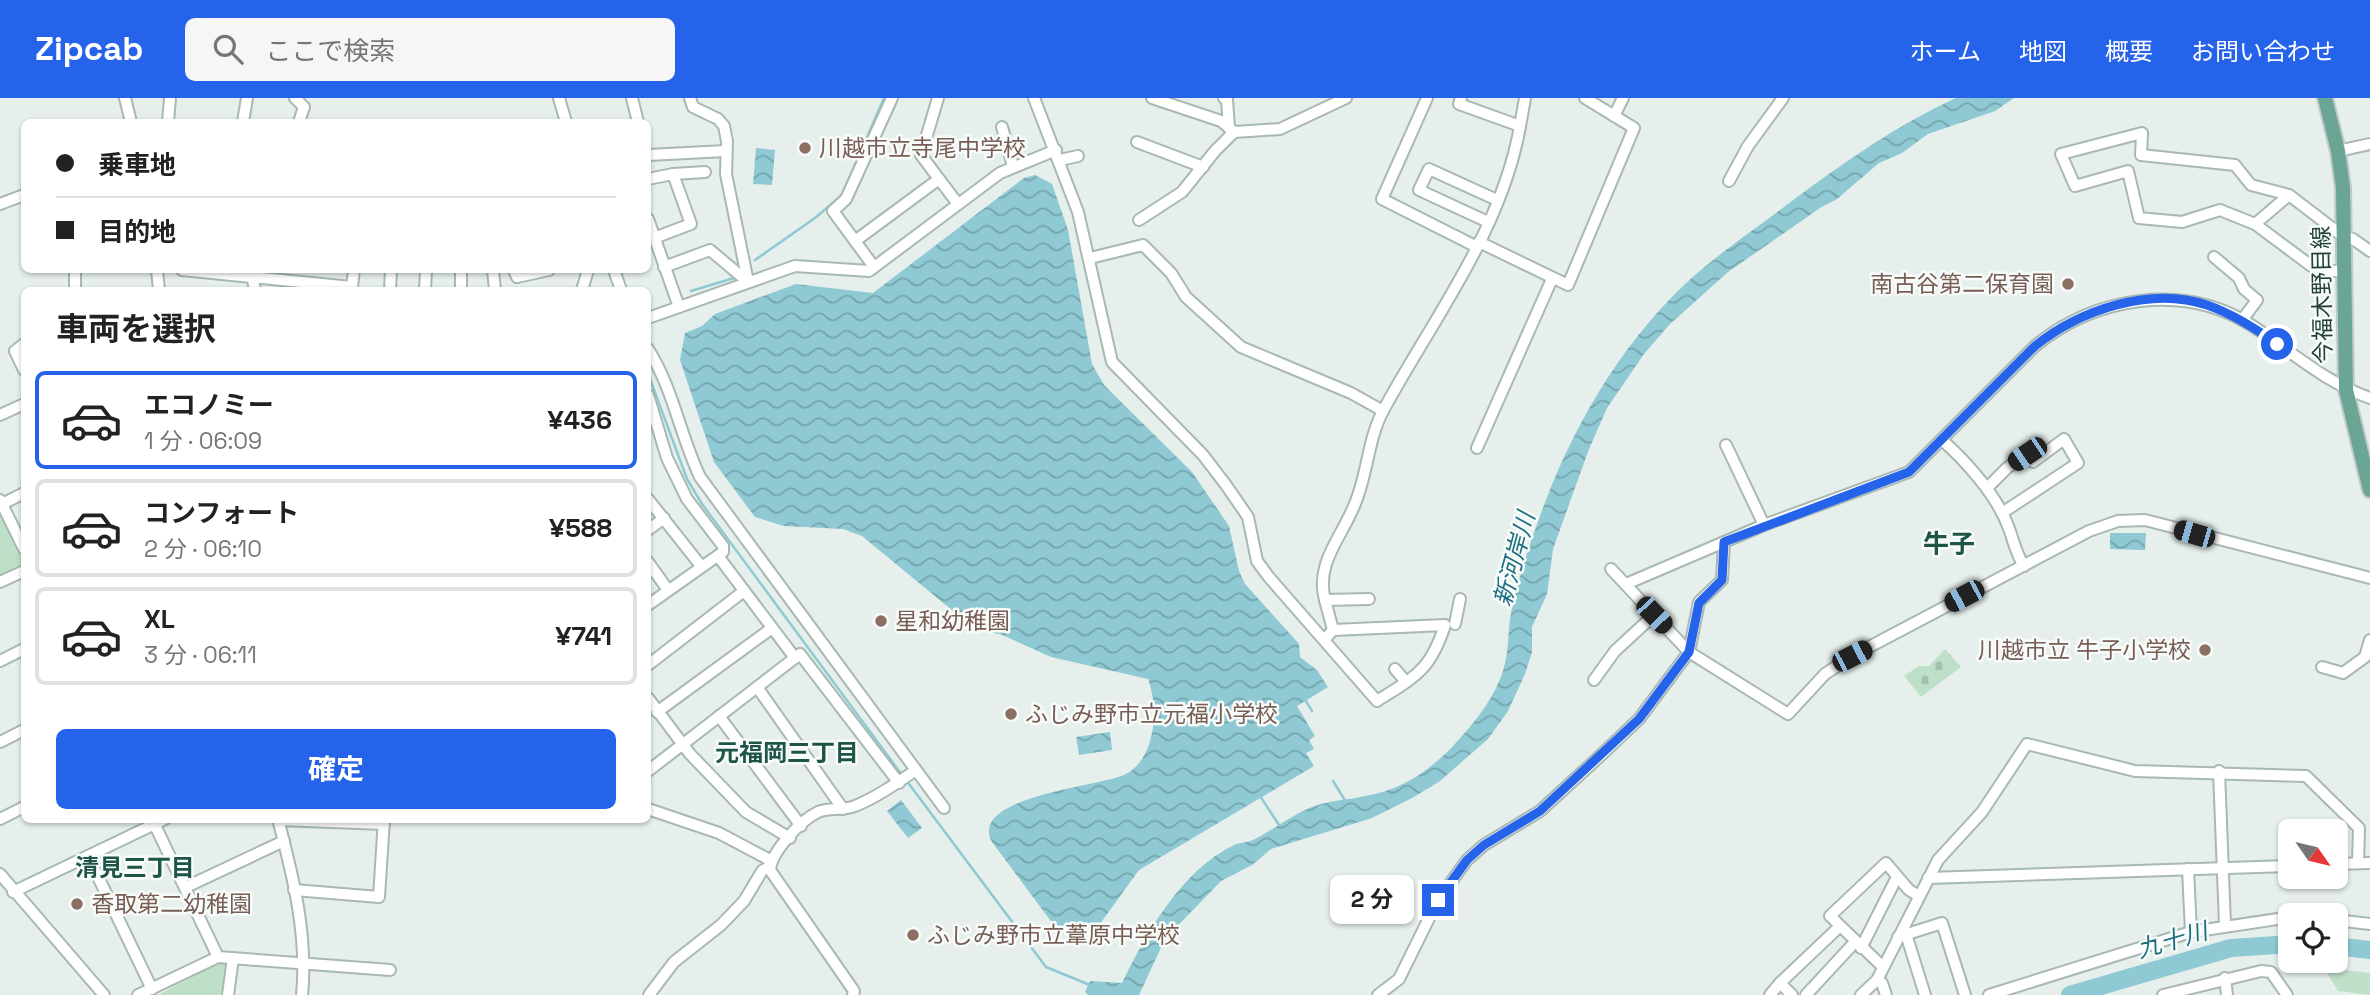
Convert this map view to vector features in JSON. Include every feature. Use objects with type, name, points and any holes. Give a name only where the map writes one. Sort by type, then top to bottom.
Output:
[{"type":"main road","name":"今福木野目線","points":[[2325,99],[2338,151],[2344,237],[2346,390],[2370,490]]},
{"type":"street","points":[[125,98],[130,119]]},
{"type":"street","points":[[167,119],[170,98]]},
{"type":"street","points":[[244,119],[247,98]]},
{"type":"street","points":[[295,98],[304,107],[300,119]]},
{"type":"street","points":[[559,98],[565,119]]},
{"type":"street","points":[[632,98],[637,119]]},
{"type":"street","points":[[690,98],[692,107],[718,119],[724,126],[726,174],[748,282]]},
{"type":"street","points":[[874,267],[833,211],[846,199],[892,98]]},
{"type":"street","points":[[938,98],[921,156],[958,204]]},
{"type":"street","points":[[1034,98],[1058,155],[1090,258],[1112,362],[1203,455],[1248,517],[1257,561],[1377,701],[1430,663],[1460,600]]},
{"type":"street","points":[[1152,98],[1221,121],[1232,130],[1280,128],[1346,98]]},
{"type":"street","points":[[1139,220],[1182,192],[1232,130],[1227,100],[1224,98]]},
{"type":"street","points":[[1314,113],[1317,98]]},
{"type":"street","points":[[1427,98],[1382,199],[1569,285],[1634,128],[1585,98]]},
{"type":"street","points":[[1461,98],[1459,104],[1520,126]]},
{"type":"street","points":[[1333,629],[1320,584],[1322,569],[1354,506],[1372,436],[1383,411],[1488,222],[1515,156],[1525,98]]},
{"type":"street","points":[[1614,116],[1623,98]]},
{"type":"street","points":[[1729,181],[1748,146],[1783,98]]},
{"type":"street","points":[[1002,127],[1013,166]]},
{"type":"street","points":[[2345,271],[2318,271],[2255,224],[2220,210],[2182,222],[2139,218],[2128,171],[2075,186],[2061,154],[2142,133],[2141,155],[2235,165],[2251,185],[2289,195],[2344,237],[2353,239],[2370,251]]},
{"type":"street","points":[[1137,142],[1203,166]]},
{"type":"street","points":[[2338,151],[2370,144]]},
{"type":"street","points":[[651,155],[726,151]]},
{"type":"street","points":[[651,317],[795,266],[869,271],[1013,166],[1058,155],[1078,156]]},
{"type":"street","points":[[1488,222],[1419,190],[1429,169],[1497,200]]},
{"type":"street","points":[[651,178],[705,172]]},
{"type":"street","points":[[654,238],[691,224],[673,174]]},
{"type":"street","points":[[855,241],[939,179]]},
{"type":"street","points":[[2255,224],[2289,195]]},
{"type":"street","points":[[0,204],[21,196]]},
{"type":"street","points":[[651,228],[678,307]]},
{"type":"street","points":[[1090,258],[1143,246],[1171,273],[1186,297],[1241,347],[1351,393],[1383,411]]},
{"type":"street","points":[[664,267],[710,250],[748,282]]},
{"type":"street","points":[[2214,257],[2239,278],[2244,289],[2257,300],[2242,320]]},
{"type":"street","points":[[224,273],[272,273],[342,287]]},
{"type":"street","points":[[515,273],[517,277],[536,273]]},
{"type":"street","points":[[252,275],[254,287]]},
{"type":"street","points":[[1477,448],[1552,279]]},
{"type":"street","points":[[1626,584],[1764,525],[1909,472],[2054,330],[2112,306],[2144,300],[2180,300],[2205,304],[2242,320],[2306,367],[2346,390],[2370,398]]},
{"type":"street","points":[[21,346],[15,351],[21,364]]},
{"type":"street","points":[[651,355],[668,387],[687,449],[700,477],[944,808]]},
{"type":"street","points":[[0,415],[21,405]]},
{"type":"street","points":[[651,405],[667,458],[687,499],[723,546],[723,552],[718,556],[651,603]]},
{"type":"street","points":[[1987,488],[2007,468],[2027,454],[2033,461],[2064,439],[2078,463],[2002,513]]},
{"type":"street","points":[[1942,440],[1987,488],[2002,513],[2013,548],[2024,566]]},
{"type":"street","points":[[1726,445],[1764,525]]},
{"type":"street","points":[[21,494],[1,503],[21,543]]},
{"type":"street","points":[[651,503],[701,566]]},
{"type":"street","points":[[651,528],[664,518]]},
{"type":"street","points":[[1611,569],[1689,652],[1788,714],[1825,674],[1852,656],[2104,524],[2145,520],[2370,578]]},
{"type":"street","points":[[1378,995],[1399,979],[1438,900],[1467,860],[1484,845],[1540,811],[1639,719],[1689,652],[1699,603],[1722,580],[1724,542]]},
{"type":"street","points":[[718,556],[795,658]]},
{"type":"street","points":[[651,566],[668,590]]},
{"type":"street","points":[[0,582],[21,572]]},
{"type":"street","points":[[651,663],[744,592]]},
{"type":"street","points":[[1325,600],[1369,599]]},
{"type":"street","points":[[1594,680],[1615,651],[1654,615]]},
{"type":"street","points":[[1324,639],[1333,629],[1450,625],[1468,628]]},
{"type":"street","points":[[657,712],[772,628]]},
{"type":"street","points":[[2322,667],[2343,673],[2365,657],[2370,640]]},
{"type":"street","points":[[0,661],[21,650]]},
{"type":"street","points":[[651,764],[682,745],[800,654],[807,659],[899,783]]},
{"type":"street","points":[[1395,669],[1406,682]]},
{"type":"street","points":[[757,687],[843,809]]},
{"type":"street","points":[[651,703],[682,745],[746,812],[790,838]]},
{"type":"street","points":[[719,716],[800,826]]},
{"type":"street","points":[[0,742],[21,732]]},
{"type":"street","points":[[1861,995],[1877,980],[1902,936],[1928,878],[1952,841],[1982,812],[2027,744],[2135,771],[2219,771],[2306,776],[2359,828],[2364,863]]},
{"type":"street","points":[[649,995],[674,962],[721,925],[744,901],[762,871],[800,826],[820,811],[853,807],[899,783],[916,769]]},
{"type":"street","points":[[2219,771],[2225,925]]},
{"type":"street","points":[[0,819],[21,808]]},
{"type":"street","points":[[651,810],[719,833],[770,863],[854,994]]},
{"type":"street","points":[[13,892],[153,823]]},
{"type":"street","points":[[158,823],[218,957]]},
{"type":"street","points":[[279,823],[294,890],[305,963],[302,995]]},
{"type":"street","points":[[294,890],[379,897],[384,823]]},
{"type":"street","points":[[186,887],[284,841]]},
{"type":"street","points":[[88,856],[152,989]]},
{"type":"street","points":[[1883,967],[1830,916],[1885,863],[1919,896]]},
{"type":"street","points":[[1928,878],[2278,866]]},
{"type":"street","points":[[2188,869],[2191,932]]},
{"type":"street","points":[[0,874],[104,995]]},
{"type":"street","points":[[1806,995],[1858,945],[1897,877]]},
{"type":"street","points":[[1989,995],[2191,932],[2278,919]]},
{"type":"street","points":[[2348,921],[2370,924]]},
{"type":"street","points":[[1902,936],[1942,923],[1965,995]]},
{"type":"street","points":[[1770,995],[1840,926]]},
{"type":"street","points":[[1902,936],[1925,995]]},
{"type":"street","points":[[138,995],[218,957],[390,970]]},
{"type":"street","points":[[228,995],[233,958]]},
{"type":"street","points":[[2163,995],[2225,978],[2271,972],[2287,995]]},
{"type":"street","points":[[2225,978],[2227,995]]},
{"type":"street","points":[[1877,980],[1882,983],[1886,995]]},
{"type":"street","points":[[1780,983],[1792,995]]},
{"type":"green space","points":[[0,514],[21,557],[21,565],[0,576]]},
{"type":"green space","points":[[1945,649],[1961,667],[1921,697],[1904,676],[1919,666],[1929,666]]},
{"type":"green space","points":[[219,962],[227,964],[224,995],[158,995]]},
{"type":"green space","points":[[2348,971],[2370,973],[2370,995],[2338,991],[2327,973],[2348,973]]},
{"type":"water","points":[[1956,98],[2014,98],[1995,111],[1928,134],[1902,153],[1879,163],[1837,199],[1728,272],[1669,325],[1644,354],[1607,408],[1589,449],[1553,549],[1547,594],[1532,627],[1532,652],[1525,674],[1508,711],[1488,739],[1440,781],[1412,798],[1372,818],[1271,849],[1252,865],[1221,881],[1165,939],[1139,995],[1088,995],[1085,992],[1090,981],[1122,983],[1154,924],[1182,887],[1215,856],[1234,845],[1253,840],[1315,806],[1378,793],[1402,784],[1424,772],[1453,746],[1478,717],[1503,672],[1511,615],[1521,573],[1552,485],[1581,423],[1616,365],[1636,338],[1681,288],[1736,242],[1872,145]]},
{"type":"water","points":[[756,148],[775,150],[772,185],[753,184]]},
{"type":"water","points":[[1035,175],[1052,184],[1068,230],[1092,364],[1104,385],[1192,472],[1229,526],[1239,571],[1245,584],[1299,644],[1300,657],[1317,670],[1328,687],[1297,706],[1315,736],[1309,740],[1314,749],[1306,753],[1314,766],[1139,870],[1097,928],[1056,928],[992,842],[990,827],[999,814],[1016,804],[1124,775],[1135,768],[1149,746],[1152,732],[1153,704],[1148,679],[1051,657],[1000,634],[976,630],[862,536],[843,529],[784,526],[755,517],[714,462],[680,360],[685,333],[702,326],[715,314],[796,284],[873,293],[1024,178]]},
{"type":"water","points":[[2110,533],[2146,533],[2145,550],[2110,549]]},
{"type":"water","points":[[1110,732],[1112,750],[1079,755],[1076,737]]},
{"type":"water","points":[[901,800],[922,828],[908,838],[887,811]]},
{"type":"waterway","points":[[755,260],[815,218],[842,195],[884,98]]},
{"type":"waterway","points":[[691,291],[734,278]]},
{"type":"waterway","points":[[651,382],[687,479],[702,504],[902,775]]},
{"type":"waterway","points":[[1304,698],[1312,711]]},
{"type":"waterway","points":[[906,780],[1046,967],[1090,985]]},
{"type":"waterway","points":[[1333,781],[1346,802]]},
{"type":"waterway","points":[[1260,796],[1279,825]]},
{"type":"waterway","name":"九十川","points":[[2070,995],[2231,948],[2278,945]]},
{"type":"waterway","name":"九十川","points":[[2348,947],[2370,950]]},
{"type":"place","name":"川越市立寺尾中学校","points":[[805,148]]},
{"type":"place","name":"南古谷第二保育園","points":[[2068,284]]},
{"type":"place","name":"星和幼稚園","points":[[881,621]]},
{"type":"place","name":"川越市立 牛子小学校","points":[[2205,650]]},
{"type":"place","name":"ふじみ野市立元福小学校","points":[[1011,714]]},
{"type":"place","name":"香取第二幼稚園","points":[[77,904]]},
{"type":"place","name":"ふじみ野市立葦原中学校","points":[[913,935]]},
{"type":"district","name":"牛子","points":[[1949,544]]},
{"type":"district","name":"元福岡三丁目","points":[[787,752]]},
{"type":"district","name":"清見三丁目","points":[[135,867]]},
{"type":"route","points":[[1438,900],[1467,860],[1484,845],[1540,811],[1639,719],[1689,652],[1699,603],[1722,580],[1720,571],[1724,542],[1909,472],[2008,376],[2035,346],[2054,330],[2078,318],[2112,306],[2144,300],[2180,300],[2205,304],[2242,320],[2277,344]]},
{"type":"water label","name":"新河岸川","points":[[1514,559]]}]
